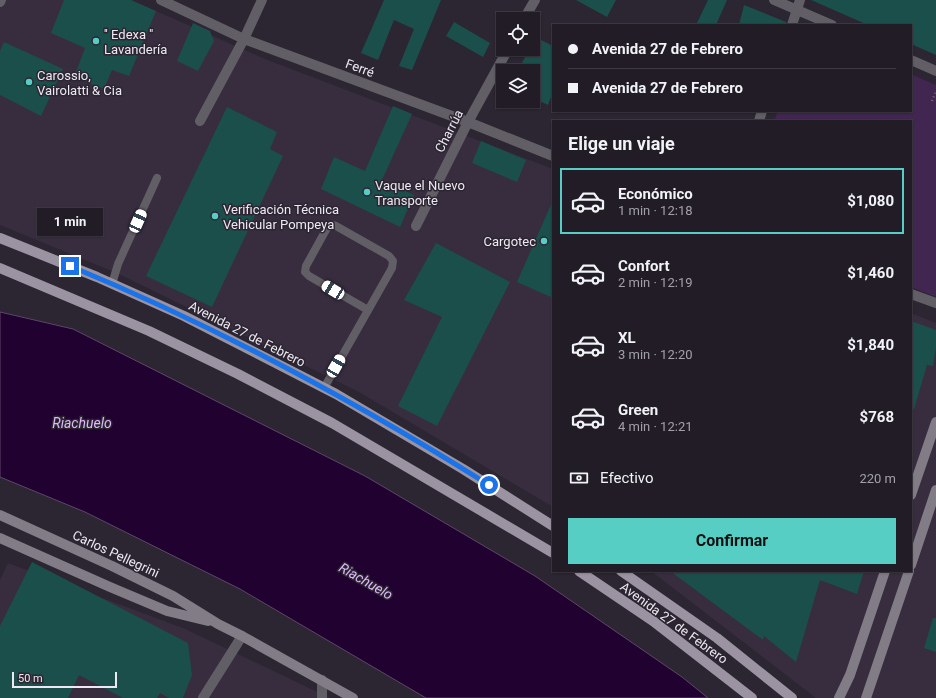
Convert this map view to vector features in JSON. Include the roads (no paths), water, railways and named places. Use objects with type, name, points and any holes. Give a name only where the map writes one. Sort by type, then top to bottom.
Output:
[{"type":"main road","name":"Avenida 27 de Febrero","points":[[0,238],[112,284],[184,316],[324,388],[463,469],[552,525]]},
{"type":"main road","points":[[0,268],[149,331],[252,381],[332,423],[552,552]]},
{"type":"main road","points":[[912,492],[936,422]]},
{"type":"main road","points":[[912,562],[936,490]]},
{"type":"main road","name":"Carlos Pellegrini","points":[[0,515],[112,566],[173,596],[218,624],[353,698]]},
{"type":"main road","name":"Carlos Pellegrini","points":[[0,538],[166,611],[218,624]]},
{"type":"main road","name":"Avenida 27 de Febrero","points":[[580,572],[652,621],[752,698]]},
{"type":"main road","name":"Avenida 27 de Febrero","points":[[622,572],[716,638],[792,698]]},
{"type":"main road","points":[[839,698],[850,675],[885,572]]},
{"type":"main road","points":[[866,698],[909,572]]},
{"type":"street","name":"Ferré","points":[[160,0],[244,39],[468,122],[552,156]]},
{"type":"street","points":[[200,121],[244,39],[262,0]]},
{"type":"street","points":[[528,12],[534,0]]},
{"type":"street","points":[[774,0],[798,5],[830,24]]},
{"type":"street","points":[[792,24],[798,5]]},
{"type":"street","name":"Charrúa","points":[[416,226],[468,122],[504,56]]},
{"type":"street","points":[[912,60],[936,71]]},
{"type":"street","points":[[912,294],[936,303]]},
{"type":"street","points":[[203,698],[242,636]]},
{"type":"street","points":[[322,680],[322,698]]},
{"type":"lane","points":[[112,284],[118,264],[157,178]]},
{"type":"lane","points":[[324,388],[392,268],[393,261],[389,256],[332,225],[327,228],[306,266],[305,272],[309,276],[368,310]]},
{"type":"water","name":"Riachuelo","points":[[0,312],[73,329],[365,476],[535,576],[682,677],[708,698],[426,698],[240,589],[85,512],[0,477]]},
{"type":"place","name":"'' Edexa '' Lavandería","points":[[96,41]]},
{"type":"place","name":"Carossio, Vairolatti & Cia","points":[[29,82]]},
{"type":"place","name":"Vaque el Nuevo Transporte","points":[[367,192]]},
{"type":"place","name":"Verificación Técnica Vehicular Pompeya","points":[[215,216]]},
{"type":"place","name":"Cargotec","points":[[544,241]]}]
